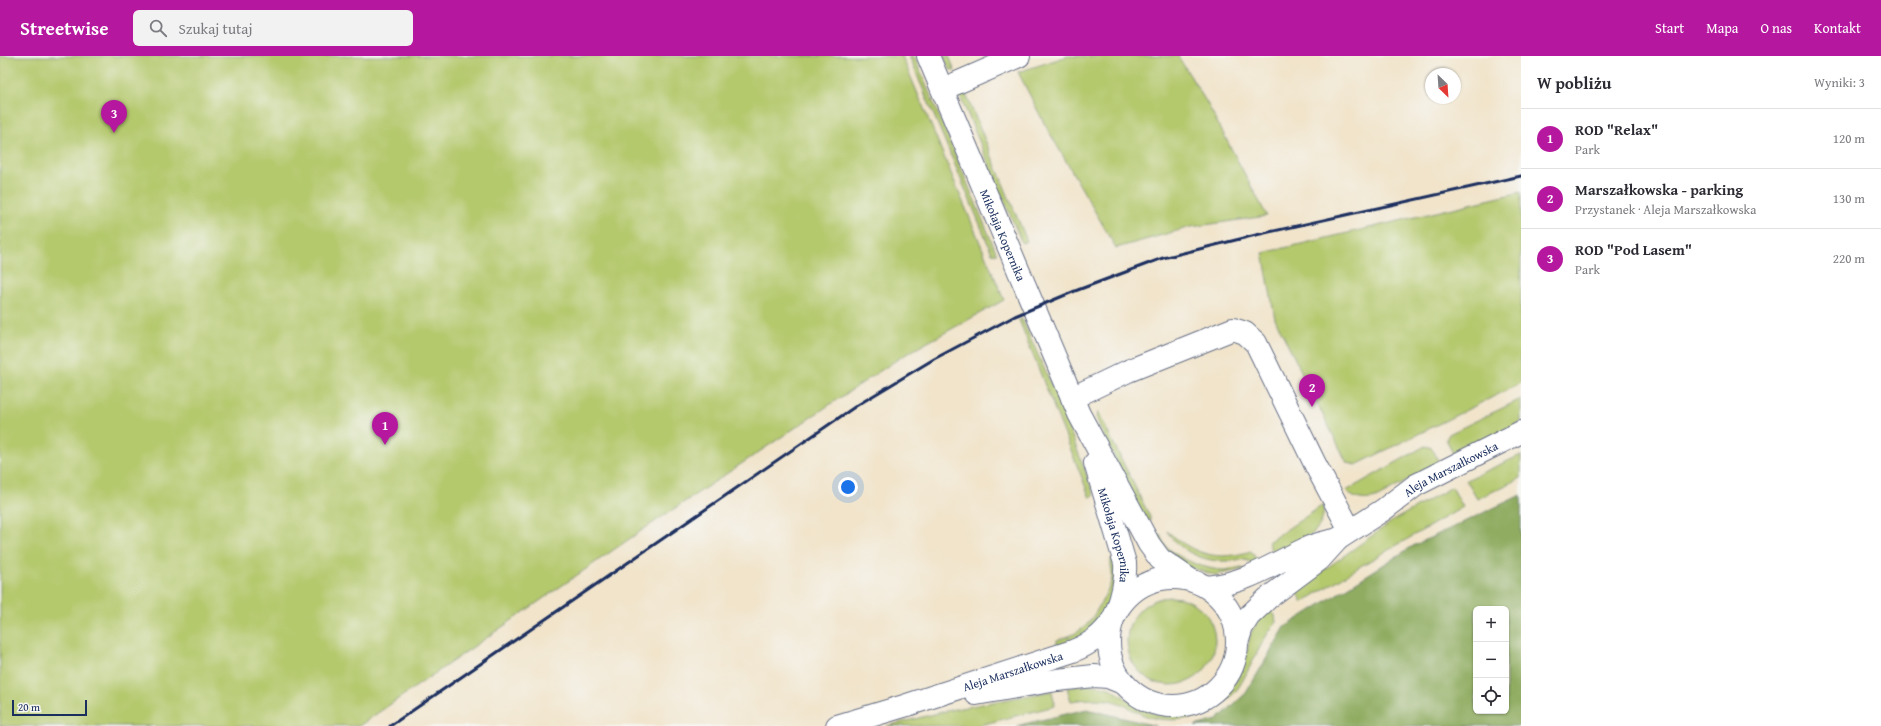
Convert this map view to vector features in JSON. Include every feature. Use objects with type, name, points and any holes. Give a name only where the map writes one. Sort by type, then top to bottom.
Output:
[{"type":"main road","name":"Mikołaja Kopernika","points":[[928,56],[1076,406],[1149,544],[1160,559],[1198,583]]},
{"type":"main road","points":[[943,89],[1019,56]]},
{"type":"main road","points":[[1076,406],[1128,371],[1233,329],[1245,333],[1256,343],[1316,466],[1344,535]]},
{"type":"main road","name":"Mikołaja Kopernika","points":[[1076,406],[1125,563],[1126,579],[1123,594],[1115,615]]},
{"type":"main road","name":"Aleja Marszałkowska","points":[[1237,643],[1242,628],[1249,616],[1258,607],[1319,560],[1344,535],[1428,479],[1521,432]]},
{"type":"main road","name":"Aleja Marszałkowska","points":[[1383,510],[1521,444]]},
{"type":"main road","name":"Aleja Marszałkowska","points":[[1198,583],[1224,585],[1243,579],[1266,570],[1306,548],[1344,535]]},
{"type":"main road","points":[[1166,578],[1198,583],[1219,596],[1231,612],[1238,632],[1237,653],[1230,674],[1216,690],[1198,702],[1177,707],[1156,705],[1136,695],[1123,683],[1111,661],[1108,643],[1115,615],[1131,593],[1147,583],[1166,578]]},
{"type":"main road","name":"Aleja Marszałkowska","points":[[837,726],[904,706],[1073,651],[1089,644],[1104,632],[1115,615]]},
{"type":"main road","name":"Aleja Marszałkowska","points":[[904,706],[1064,679],[1094,676],[1108,677],[1123,683]]},
{"type":"green space","points":[[0,56],[902,56],[1004,300],[901,357],[638,533],[359,726],[0,726]]},
{"type":"green space","points":[[909,56],[914,56],[997,254],[992,253]]},
{"type":"green space","points":[[944,56],[949,56],[955,71],[949,69]]},
{"type":"green space","points":[[1068,56],[1178,56],[1207,103],[1267,216],[1191,227],[1116,248],[1044,123],[1018,72]]},
{"type":"green space","points":[[965,92],[1027,241],[1022,243],[961,98]]},
{"type":"green space","points":[[1521,192],[1521,383],[1356,465],[1347,463],[1275,319],[1263,253]]},
{"type":"green space","points":[[1022,319],[1057,397],[1094,494],[1090,498],[1019,320]]},
{"type":"green space","points":[[1521,399],[1521,422],[1454,455],[1446,439],[1449,434]]},
{"type":"green space","points":[[1098,412],[1150,517],[1150,521],[1147,522],[1100,428],[1097,419]]},
{"type":"green space","points":[[1425,446],[1432,448],[1440,463],[1376,498],[1360,499],[1346,491]]},
{"type":"green space","points":[[1521,455],[1521,478],[1477,499],[1466,480]]},
{"type":"green space","points":[[1452,487],[1463,507],[1359,567],[1303,602],[1296,590],[1394,520]]},
{"type":"green space","points":[[1521,495],[1521,726],[1195,726],[1217,720],[1246,693],[1285,627],[1413,546]]},
{"type":"green space","points":[[1323,505],[1323,515],[1320,524],[1315,531],[1308,537],[1273,555],[1268,542]]},
{"type":"green space","points":[[1167,531],[1187,545],[1206,554],[1227,556],[1251,551],[1259,563],[1254,565],[1244,560],[1217,561],[1200,557],[1184,549]]},
{"type":"green space","points":[[1160,535],[1165,545],[1173,552],[1194,563],[1216,570],[1244,569],[1215,575],[1188,567],[1178,562],[1155,537]]},
{"type":"green space","points":[[1112,557],[1117,569],[1111,597],[1100,617],[1095,625],[1083,635],[1057,646],[1057,640],[1074,634],[1080,630],[1093,616],[1106,593],[1112,578]]},
{"type":"green space","points":[[1171,597],[1188,600],[1196,604],[1208,616],[1212,624],[1215,641],[1212,658],[1208,666],[1196,678],[1188,682],[1171,685],[1154,682],[1146,678],[1134,666],[1130,658],[1127,641],[1130,624],[1134,616],[1146,604],[1154,600]]},
{"type":"green space","points":[[1269,609],[1275,615],[1276,622],[1262,643],[1236,691],[1215,709],[1190,718],[1176,720],[1145,716],[1123,704],[1113,701],[1089,699],[1071,701],[1067,688],[1088,685],[1104,686],[1139,707],[1154,714],[1178,716],[1201,711],[1222,698],[1239,676],[1244,664],[1251,632]]},
{"type":"green space","points":[[1052,691],[1055,706],[976,726],[887,726],[950,710]]},
{"type":"green space","points":[[1087,709],[1156,726],[1016,726]]},
{"type":"railway","points":[[390,726],[856,406],[934,359],[1015,316],[1075,291],[1163,258],[1256,235],[1521,176]]},
{"type":"place","name":"ROD \"Pod Lasem\"","points":[[114,133]]},
{"type":"place","name":"Marszałkowska - parking","points":[[1312,407]]},
{"type":"place","name":"ROD \"Relax\"","points":[[385,445]]}]
